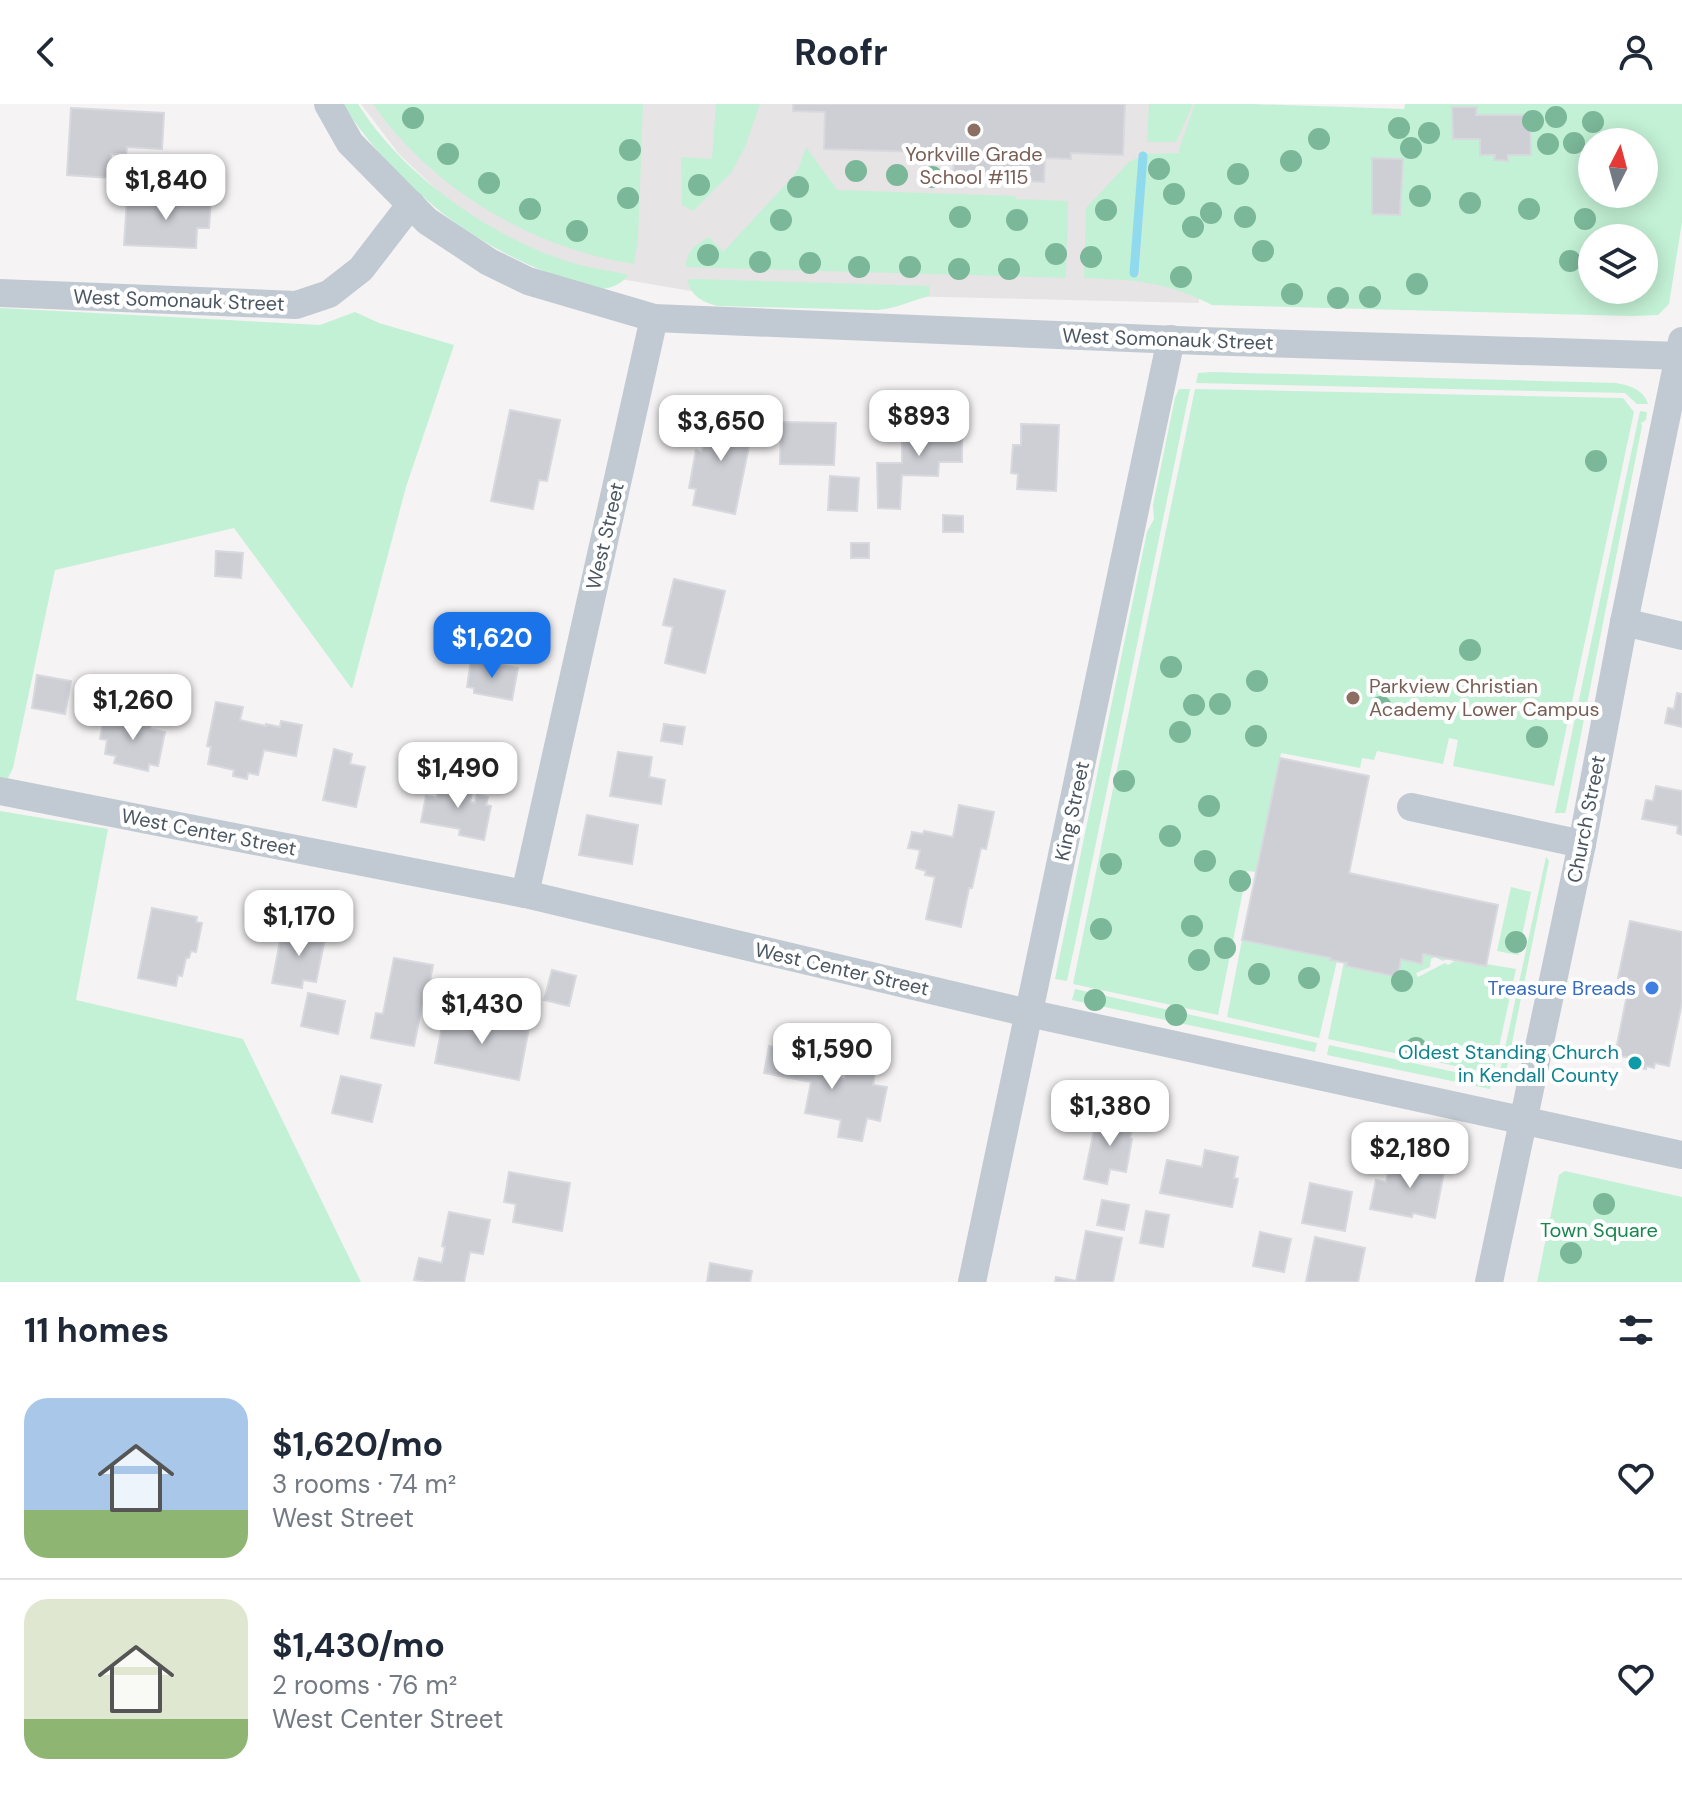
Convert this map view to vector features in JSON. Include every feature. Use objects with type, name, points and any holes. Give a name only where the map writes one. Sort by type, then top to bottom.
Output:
[{"type":"street","name":"West Somonauk Street","points":[[328,104],[350,143],[427,221],[489,262],[528,281],[654,318],[1171,339],[1681,351]]},
{"type":"street","name":"West Somonauk Street","points":[[0,293],[296,305],[329,294],[361,269],[411,204]]},
{"type":"street","name":"West Street","points":[[525,894],[654,318]]},
{"type":"street","name":"King Street","points":[[972,1282],[1171,339]]},
{"type":"street","name":"Church Street","points":[[1489,1282],[1582,844],[1624,622],[1681,351]]},
{"type":"street","points":[[1624,622],[1682,636]]},
{"type":"street","name":"West Center Street","points":[[0,791],[525,894],[1028,1013],[1682,1155]]},
{"type":"street","points":[[1411,807],[1582,844]]},
{"type":"shaded area","points":[[361,104],[1196,104],[1199,303],[691,291],[574,271],[464,216],[399,154]]},
{"type":"green space","points":[[343,104],[358,104],[403,159],[473,216],[554,257],[629,275],[613,286],[589,287],[529,265],[497,249],[438,209],[411,186],[386,161]]},
{"type":"green space","points":[[373,104],[643,104],[638,239],[634,264],[558,244],[487,210],[424,163]]},
{"type":"green space","points":[[716,104],[760,104],[745,147],[731,173],[693,211],[682,205],[681,157],[712,159]]},
{"type":"green space","points":[[1149,104],[1193,104],[1176,142],[1147,142]]},
{"type":"green space","points":[[1195,104],[1404,109],[1405,104],[1682,104],[1682,222],[1669,304],[1658,315],[1632,316],[1212,305],[1150,283],[1084,278],[1086,208],[1129,162],[1140,157],[1131,276],[1139,277],[1147,154],[1180,153]]},
{"type":"green space","points":[[806,147],[837,190],[1015,196],[1016,199],[1068,201],[1066,278],[686,267],[690,252],[709,237],[723,252],[798,170]]},
{"type":"green space","points":[[687,280],[929,286],[930,296],[877,310],[719,306],[703,301],[695,294]]},
{"type":"green space","points":[[0,308],[320,325],[355,312],[379,323],[454,345],[406,487],[352,689],[234,528],[55,570],[13,768],[8,778],[0,777]]},
{"type":"green space","points":[[1198,373],[1616,383],[1640,392],[1648,404],[1637,404],[1625,393],[1196,383]]},
{"type":"green space","points":[[1179,389],[1190,389],[1076,939],[1067,981],[1055,979],[1147,532],[1154,519],[1153,505]]},
{"type":"green space","name":"Parkview Christian Academy Lower Campus","points":[[1195,389],[1623,398],[1634,412],[1554,786],[1453,766],[1458,740],[1449,738],[1443,764],[1377,751],[1374,760],[1362,758],[1360,768],[1281,753],[1256,872],[1247,871],[1218,1015],[1073,984]]},
{"type":"green space","points":[[1640,411],[1647,412],[1646,420],[1641,423],[1566,810],[1565,813],[1555,813]]},
{"type":"green space","points":[[0,811],[108,829],[76,1000],[243,1039],[361,1282],[0,1282]]},
{"type":"green space","points":[[1546,857],[1549,861],[1505,1077],[1499,1076]]},
{"type":"green space","points":[[1511,887],[1531,892],[1518,955],[1497,951]]},
{"type":"green space","points":[[1242,940],[1337,961],[1319,1038],[1227,1017]]},
{"type":"green space","points":[[1423,954],[1447,959],[1431,959],[1430,967],[1416,973],[1418,977],[1455,961],[1516,969],[1493,1074],[1328,1039],[1344,962],[1347,967],[1397,977],[1401,959],[1422,964]]},
{"type":"green space","points":[[1075,989],[1317,1043],[1315,1052],[1072,1000]]},
{"type":"green space","points":[[1329,1045],[1492,1080],[1490,1089],[1327,1055]]},
{"type":"green space","name":"Town Square","points":[[1565,1171],[1682,1197],[1682,1282],[1537,1282],[1559,1175]]},
{"type":"building","name":"Yorkville Grade School #115","points":[[793,104],[1125,104],[1123,155],[1071,153],[1071,159],[1045,158],[1044,182],[953,179],[954,153],[824,149],[825,112],[793,111]]},
{"type":"building","points":[[1452,107],[1477,107],[1476,115],[1530,115],[1531,155],[1508,155],[1508,161],[1494,160],[1495,155],[1480,155],[1480,139],[1453,139]]},
{"type":"building","points":[[71,108],[164,113],[162,149],[127,147],[126,154],[111,154],[110,178],[67,175]]},
{"type":"building","points":[[1372,158],[1403,159],[1400,215],[1372,214]]},
{"type":"building","points":[[177,198],[211,199],[209,228],[197,228],[196,248],[124,245],[127,200],[176,202]]},
{"type":"building","points":[[510,410],[560,420],[547,481],[539,480],[533,509],[491,501]]},
{"type":"building","points":[[710,413],[754,422],[735,514],[693,505],[696,489],[689,488],[696,450],[702,452]]},
{"type":"building","points":[[781,422],[836,423],[834,465],[780,464]]},
{"type":"building","points":[[924,422],[962,422],[962,462],[939,462],[938,476],[902,475],[900,509],[878,508],[877,463],[902,463],[902,425],[924,425]]},
{"type":"building","points":[[1021,424],[1059,425],[1056,491],[1017,489],[1018,474],[1011,473],[1013,445],[1021,445]]},
{"type":"building","points":[[830,476],[859,478],[857,511],[828,510]]},
{"type":"building","points":[[943,515],[963,516],[963,532],[943,532]]},
{"type":"building","points":[[851,543],[869,543],[869,558],[851,558]]},
{"type":"building","points":[[216,551],[243,553],[241,578],[215,576]]},
{"type":"building","points":[[674,579],[725,591],[705,673],[665,663],[673,627],[663,625]]},
{"type":"building","points":[[456,617],[492,624],[489,638],[480,636],[476,656],[450,651]]},
{"type":"building","points":[[471,660],[518,668],[512,700],[474,693],[474,688],[467,687]]},
{"type":"building","points":[[37,675],[71,681],[65,714],[32,708]]},
{"type":"building","points":[[1677,693],[1682,694],[1682,727],[1665,723],[1668,708],[1674,709]]},
{"type":"building","points":[[216,702],[243,707],[240,720],[266,726],[280,727],[281,721],[302,725],[296,756],[264,750],[258,775],[248,773],[247,779],[233,776],[234,770],[208,764],[211,747],[207,746]]},
{"type":"building","points":[[126,713],[152,719],[150,729],[165,732],[158,766],[149,764],[148,771],[114,763],[116,756],[105,754],[107,740],[100,739],[104,717],[124,723]]},
{"type":"building","points":[[664,724],[685,727],[682,744],[661,741]]},
{"type":"building","points":[[415,744],[439,749],[435,767],[411,762]]},
{"type":"building","points":[[334,749],[352,754],[350,764],[365,767],[356,807],[323,800]]},
{"type":"building","points":[[618,752],[652,757],[649,777],[665,780],[661,804],[610,796]]},
{"type":"building","points":[[1280,758],[1369,776],[1349,873],[1498,905],[1486,966],[1423,954],[1422,964],[1401,959],[1398,977],[1346,966],[1347,963],[1331,958],[1242,940]]},
{"type":"building","points":[[440,781],[473,787],[470,802],[475,803],[477,795],[488,797],[486,805],[491,806],[484,840],[459,835],[460,829],[421,822],[426,796],[437,798]]},
{"type":"building","points":[[1656,786],[1682,791],[1682,835],[1677,833],[1678,826],[1642,819],[1646,800],[1653,801]]},
{"type":"building","points":[[959,805],[994,812],[986,849],[981,848],[972,888],[969,888],[961,927],[926,919],[935,877],[925,875],[926,871],[916,868],[920,850],[908,848],[912,832],[923,834],[924,831],[953,837]]},
{"type":"building","points":[[587,815],[638,825],[632,864],[579,855]]},
{"type":"building","points":[[152,908],[197,917],[196,922],[202,923],[196,952],[191,951],[189,958],[186,958],[176,986],[138,978]]},
{"type":"building","points":[[1630,921],[1682,932],[1682,1003],[1669,1066],[1655,1063],[1654,1068],[1634,1067],[1636,1059],[1615,1055],[1630,980],[1618,978]]},
{"type":"building","points":[[303,930],[326,934],[316,982],[303,980],[302,988],[272,983],[282,931],[302,934]]},
{"type":"building","points":[[394,958],[433,965],[414,1046],[371,1038],[376,1013],[383,1014]]},
{"type":"building","points":[[552,970],[576,976],[569,1006],[544,1000]]},
{"type":"building","points":[[308,993],[345,1001],[338,1034],[301,1026]]},
{"type":"building","points":[[445,1011],[529,1028],[519,1080],[435,1063]]},
{"type":"building","points":[[769,1046],[819,1055],[816,1074],[845,1079],[848,1067],[875,1073],[873,1085],[887,1087],[880,1121],[867,1118],[862,1141],[838,1137],[841,1120],[805,1113],[811,1082],[764,1073]]},
{"type":"building","points":[[341,1076],[381,1085],[372,1122],[332,1113]]},
{"type":"building","points":[[1106,1112],[1134,1117],[1126,1172],[1110,1169],[1107,1184],[1084,1179],[1094,1130],[1102,1132]]},
{"type":"building","points":[[1205,1150],[1238,1157],[1234,1178],[1238,1179],[1232,1207],[1160,1193],[1167,1160],[1202,1167]]},
{"type":"building","points":[[1407,1160],[1445,1167],[1435,1218],[1370,1209],[1376,1180],[1386,1182],[1389,1168],[1405,1170]]},
{"type":"building","points":[[509,1172],[570,1183],[562,1231],[513,1222],[516,1204],[504,1202]]},
{"type":"building","points":[[1310,1183],[1352,1192],[1345,1231],[1302,1223]]},
{"type":"building","points":[[1102,1200],[1129,1205],[1124,1230],[1097,1225]]},
{"type":"building","points":[[1146,1211],[1169,1215],[1163,1247],[1140,1243]]},
{"type":"building","points":[[449,1212],[490,1220],[483,1254],[470,1252],[464,1282],[414,1280],[419,1258],[442,1263]]},
{"type":"building","points":[[1086,1231],[1122,1238],[1113,1282],[1055,1282],[1056,1277],[1076,1281]]},
{"type":"building","points":[[1260,1232],[1291,1239],[1284,1272],[1253,1266]]},
{"type":"building","points":[[1315,1237],[1365,1248],[1358,1282],[1306,1282]]},
{"type":"building","points":[[710,1263],[752,1271],[750,1282],[707,1282]]},
{"type":"waterway","points":[[1134,273],[1143,156]]},
{"type":"place","name":"Yorkville Grade School #115","points":[[974,130]]},
{"type":"place","name":"Parkview Christian Academy Lower Campus","points":[[1353,698]]},
{"type":"place","name":"Treasure Breads","points":[[1652,988]]},
{"type":"place","name":"Oldest Standing Church in Kendall County","points":[[1635,1063]]}]
